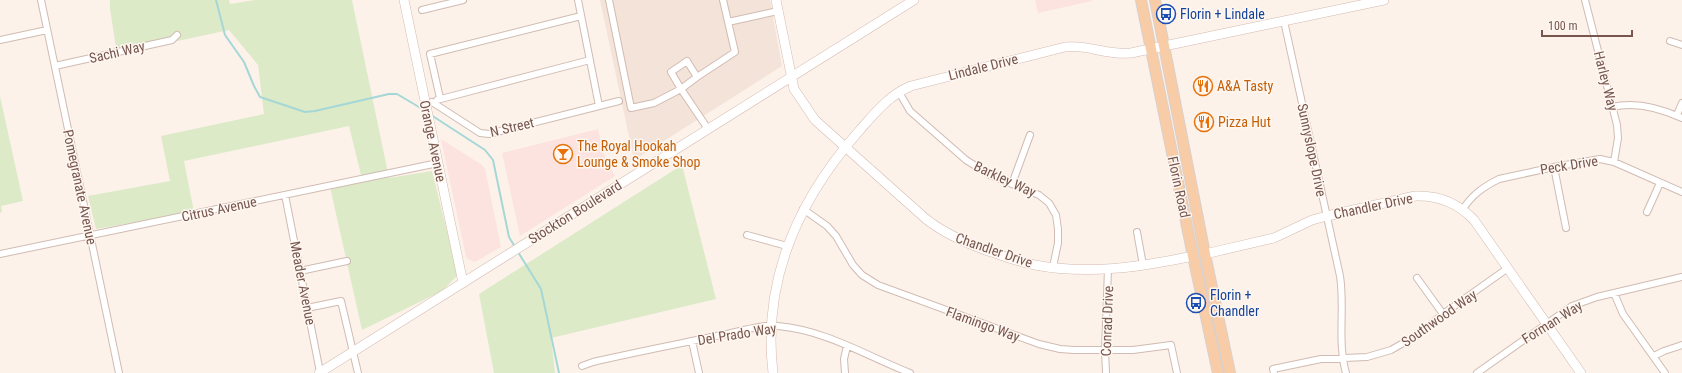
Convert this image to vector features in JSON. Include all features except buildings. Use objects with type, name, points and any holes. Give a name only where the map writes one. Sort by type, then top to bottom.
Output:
[{"type":"main road","name":"Florin Road","points":[[1141,0],[1218,373]]},
{"type":"main road","name":"Florin Road","points":[[1155,0],[1204,254],[1230,373]]},
{"type":"main road","points":[[1190,240],[1204,254]]},
{"type":"main road","points":[[1193,256],[1208,269]]},
{"type":"street","name":"Pomegranate Avenue","points":[[41,0],[119,373]]},
{"type":"street","name":"Orange Avenue","points":[[404,0],[428,105],[430,125],[463,283]]},
{"type":"street","points":[[422,10],[463,0]]},
{"type":"street","points":[[578,0],[599,106]]},
{"type":"street","points":[[609,0],[630,108],[654,103],[681,89],[735,52],[723,0]]},
{"type":"street","name":"Chandler Drive","points":[[776,0],[794,89],[815,120],[926,219],[944,232],[964,242],[1011,259],[1036,265],[1053,266],[1071,270],[1144,266],[1193,256]]},
{"type":"street","name":"Stockton Boulevard","points":[[320,373],[914,0]]},
{"type":"street","name":"Lindale Drive","points":[[773,373],[771,326],[777,286],[787,246],[803,209],[821,178],[845,147],[886,102],[899,92],[911,86],[1064,47],[1085,47],[1117,54],[1164,47],[1384,0]]},
{"type":"street","name":"Harley Way","points":[[1585,0],[1612,107],[1618,138],[1614,162]]},
{"type":"street","points":[[728,22],[778,11]]},
{"type":"street","points":[[440,98],[430,54],[581,16]]},
{"type":"street","name":"Sunnyslope Drive","points":[[1284,21],[1341,285],[1341,334],[1346,373]]},
{"type":"street","points":[[0,40],[47,30]]},
{"type":"street","name":"Sachi Way","points":[[54,66],[172,40],[177,35]]},
{"type":"street","points":[[1670,41],[1682,45]]},
{"type":"street","points":[[428,105],[440,98],[590,60]]},
{"type":"street","points":[[698,77],[687,61],[671,72],[708,129]]},
{"type":"street","name":"Barkley Way","points":[[899,92],[910,111],[966,160],[990,175],[1039,195],[1053,209],[1057,222],[1058,236],[1053,266]]},
{"type":"street","name":"N Street","points":[[428,105],[480,132],[488,134],[619,101]]},
{"type":"street","points":[[1612,107],[1622,104],[1635,105],[1662,110],[1679,116],[1682,103]]},
{"type":"street","points":[[1012,184],[1030,135]]},
{"type":"street","name":"Peck Drive","points":[[1463,209],[1475,194],[1492,182],[1512,176],[1594,159],[1614,162],[1682,192]]},
{"type":"street","name":"Citrus Avenue","points":[[0,254],[438,163]]},
{"type":"street","points":[[1554,167],[1566,228]]},
{"type":"street","points":[[1646,212],[1660,183]]},
{"type":"street","name":"Meader Avenue","points":[[285,195],[320,373]]},
{"type":"street","name":"Chandler Drive","points":[[1204,254],[1274,238],[1312,220],[1327,216],[1407,198],[1422,196],[1444,200],[1463,209],[1479,226],[1581,373]]},
{"type":"street","name":"Flamingo Way","points":[[803,209],[827,226],[836,236],[853,266],[867,279],[878,285],[1046,346],[1074,350],[1133,350],[1171,345],[1177,373]]},
{"type":"street","points":[[1137,232],[1144,266]]},
{"type":"street","points":[[747,235],[787,246]]},
{"type":"street","points":[[300,271],[347,261]]},
{"type":"street","name":"Southwood Way","points":[[1274,373],[1274,369],[1300,363],[1321,359],[1367,357],[1391,350],[1419,334],[1443,314],[1508,268]]},
{"type":"street","name":"Conrad Drive","points":[[1106,373],[1105,350],[1108,269]]},
{"type":"street","name":"Forman Way","points":[[1477,373],[1560,313],[1583,301],[1682,277]]},
{"type":"street","points":[[1417,278],[1443,314]]},
{"type":"street","points":[[1614,293],[1623,314],[1665,373]]},
{"type":"street","points":[[307,308],[341,301],[358,373]]},
{"type":"street","name":"Del Prado Way","points":[[582,366],[593,362],[692,341],[771,326],[810,332],[910,373]]},
{"type":"street","points":[[692,341],[699,373]]},
{"type":"street","points":[[1654,356],[1682,345]]},
{"type":"street","points":[[845,373],[844,359],[847,346]]},
{"type":"shaded area","points":[[600,0],[770,0],[782,66],[634,160]]},
{"type":"shaded area","points":[[1035,0],[1092,0],[1092,1],[1038,13]]},
{"type":"shaded area","points":[[598,129],[605,158],[615,176],[520,236],[502,153]]},
{"type":"shaded area","points":[[441,139],[482,165],[485,169],[501,247],[475,262],[466,257]]},
{"type":"green space","points":[[110,0],[229,0],[230,4],[255,0],[352,0],[389,178],[432,171],[458,275],[442,291],[362,330],[330,187],[362,179],[349,126],[184,161],[194,212],[96,229],[88,196],[170,181],[161,136],[264,114],[258,65],[229,30],[117,54]]},
{"type":"green space","points":[[0,96],[23,201],[1,206],[2,212],[0,213]]},
{"type":"green space","points":[[682,165],[716,299],[551,338],[555,373],[494,373],[479,294]]},
{"type":"waterway","points":[[216,0],[225,35],[244,62],[260,97],[305,112],[389,94],[397,94],[424,110]]},
{"type":"waterway","points":[[431,115],[485,150],[493,160],[509,237],[515,247]]},
{"type":"waterway","points":[[518,252],[541,289],[559,373]]},
{"type":"place","name":"Florin + Lindale","points":[[1166,14]]},
{"type":"place","name":"A&A Tasty","points":[[1203,86]]},
{"type":"place","name":"Pizza Hut","points":[[1204,122]]},
{"type":"place","name":"The Royal Hookah Lounge & Smoke Shop","points":[[563,154]]},
{"type":"place","name":"Florin + Chandler","points":[[1196,303]]}]
